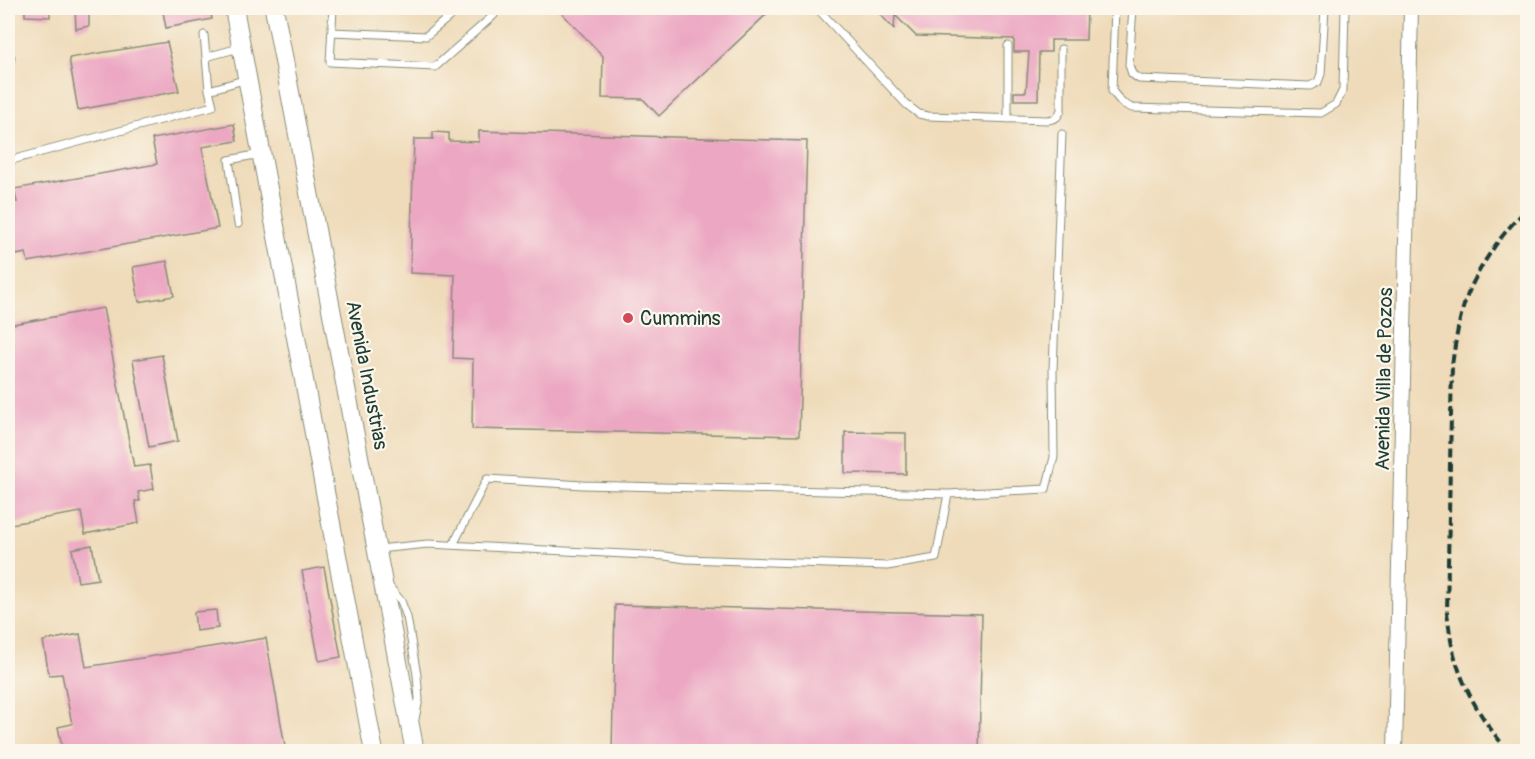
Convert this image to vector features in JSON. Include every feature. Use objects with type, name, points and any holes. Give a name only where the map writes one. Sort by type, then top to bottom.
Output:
[{"type":"main road","points":[[234,8],[374,752]]},
{"type":"main road","name":"Avenida Industrias","points":[[274,8],[414,746]]},
{"type":"street","name":"Avenida Villa de Pozos","points":[[1395,752],[1411,8]]},
{"type":"lane","points":[[333,8],[330,62],[435,67],[494,15],[496,8]]},
{"type":"lane","points":[[332,33],[426,36],[460,8]]},
{"type":"lane","points":[[817,8],[913,111],[928,116],[1055,119],[1061,110],[1062,49]]},
{"type":"lane","points":[[1115,8],[1112,90],[1122,104],[1132,108],[1321,113],[1336,104],[1343,90],[1345,8]]},
{"type":"lane","points":[[1133,8],[1129,65],[1132,74],[1139,79],[1310,86],[1317,82],[1322,74],[1325,8]]},
{"type":"lane","points":[[8,161],[213,106],[209,90],[204,35]]},
{"type":"lane","points":[[1008,46],[1008,119]]},
{"type":"lane","points":[[206,57],[242,47]]},
{"type":"lane","points":[[8,71],[11,57]]},
{"type":"lane","points":[[209,90],[247,79]]},
{"type":"lane","points":[[453,545],[488,479],[583,485],[948,494],[1046,489],[1054,457],[1053,370],[1062,134]]},
{"type":"lane","points":[[238,224],[229,160],[261,153]]},
{"type":"lane","points":[[377,549],[428,544],[686,559],[887,566],[936,558],[948,494]]},
{"type":"building","points":[[25,8],[50,8],[50,17],[25,16]]},
{"type":"building","points":[[75,8],[89,8],[89,26],[76,29]]},
{"type":"building","points":[[188,8],[210,8],[212,19],[166,28],[163,12]]},
{"type":"building","points":[[557,8],[773,8],[659,116],[643,99],[602,98],[603,56]]},
{"type":"building","points":[[874,8],[1087,8],[1086,40],[1051,40],[1051,52],[1039,52],[1038,100],[1014,100],[1014,92],[1026,92],[1029,52],[1014,52],[1014,39],[916,36],[895,15],[894,29]]},
{"type":"building","points":[[167,42],[179,91],[78,110],[69,58]]},
{"type":"building","points":[[234,124],[237,141],[202,147],[218,228],[28,262],[26,253],[16,255],[8,216],[8,203],[17,202],[14,189],[157,164],[152,139]]},
{"type":"building","name":"Cummins","points":[[479,131],[807,141],[799,436],[472,429],[473,359],[453,358],[455,275],[410,273],[414,139],[433,139],[433,132],[449,133],[449,141],[479,142]]},
{"type":"building","points":[[167,261],[174,296],[139,302],[133,267]]},
{"type":"building","points":[[103,308],[134,467],[150,465],[154,489],[138,492],[140,501],[135,501],[139,523],[85,534],[81,512],[11,524],[8,504],[8,325]]},
{"type":"building","points":[[162,355],[178,441],[149,447],[133,360]]},
{"type":"building","points":[[845,432],[906,433],[906,474],[845,473]]},
{"type":"building","points":[[92,545],[98,579],[78,582],[72,549]]},
{"type":"building","points":[[324,567],[341,657],[319,661],[302,571]]},
{"type":"building","points":[[615,605],[982,614],[979,752],[612,752]]},
{"type":"building","points":[[216,610],[218,628],[196,631],[194,612]]},
{"type":"building","points":[[80,634],[86,667],[266,638],[286,752],[63,752],[58,727],[72,724],[62,674],[49,675],[43,641]]},
{"type":"railway","points":[[1509,752],[1482,717],[1468,691],[1457,664],[1450,636],[1447,613],[1452,365],[1462,312],[1474,280],[1499,240],[1528,209]]},
{"type":"place","name":"Cummins","points":[[628,318]]}]
